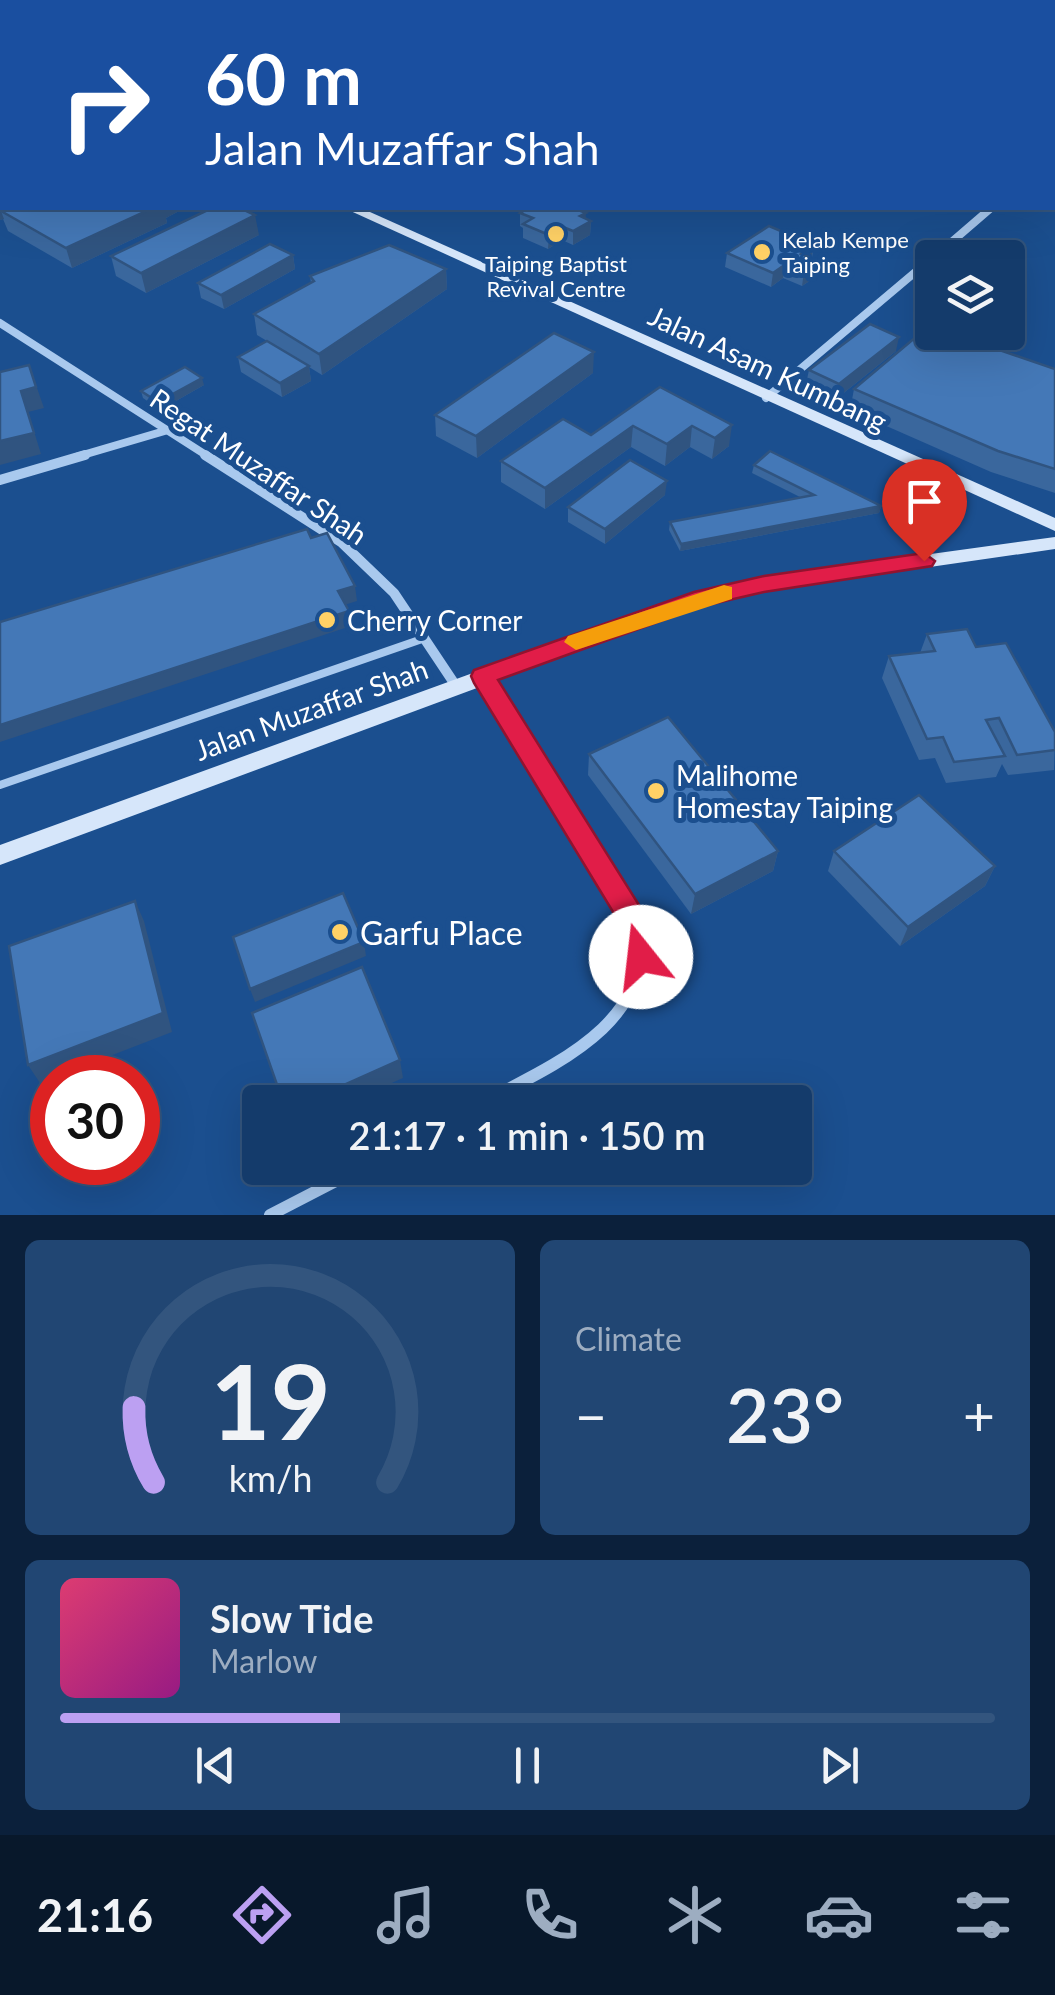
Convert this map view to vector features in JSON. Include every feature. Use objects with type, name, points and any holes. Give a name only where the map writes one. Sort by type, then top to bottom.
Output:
[{"type":"main road","name":"Jalan Asam Kumbang","points":[[355,210],[1055,526]]},
{"type":"main road","name":"Jalan Muzaffar Shah","points":[[0,855],[694,600],[832,573],[1055,543]]},
{"type":"street","points":[[954,240],[989,210]]},
{"type":"street","points":[[766,398],[915,273]]},
{"type":"street","name":"Regat Muzaffar Shah","points":[[0,323],[341,542],[394,593],[456,686]]},
{"type":"street","points":[[0,480],[168,430]]},
{"type":"street","points":[[483,676],[634,922],[641,957],[636,988],[612,1022],[510,1085]]},
{"type":"street","points":[[270,1215],[328,1185]]},
{"type":"lane","points":[[0,786],[425,638]]},
{"type":"building","points":[[4,210],[149,210],[66,248],[1,211]]},
{"type":"building","points":[[208,210],[244,210],[255,215],[141,273],[111,256]]},
{"type":"building","points":[[578,210],[586,213],[580,216],[591,221],[573,231],[563,227],[549,235],[523,224],[533,218],[520,213]]},
{"type":"building","points":[[769,226],[814,245],[801,254],[820,262],[804,272],[786,264],[773,273],[727,253]]},
{"type":"building","points":[[270,244],[293,255],[221,295],[198,283]]},
{"type":"building","points":[[389,245],[446,269],[319,354],[254,314],[314,281],[310,276]]},
{"type":"building","points":[[870,324],[899,337],[839,384],[809,370]]},
{"type":"building","points":[[554,333],[594,352],[476,436],[435,415]]},
{"type":"building","points":[[915,338],[915,350],[1000,350],[1055,369],[1055,469],[998,451],[854,389]]},
{"type":"building","points":[[267,341],[309,366],[280,383],[238,357]]},
{"type":"building","points":[[29,365],[36,387],[21,391],[34,433],[0,441],[0,372]]},
{"type":"building","points":[[185,367],[202,378],[158,402],[141,391]]},
{"type":"building","points":[[660,387],[732,425],[715,438],[692,426],[667,444],[633,426],[545,488],[501,461],[563,419],[591,435]]},
{"type":"building","points":[[770,451],[881,506],[681,544],[670,522],[814,495],[754,465]]},
{"type":"building","points":[[630,460],[667,481],[605,529],[568,507]]},
{"type":"building","points":[[307,529],[311,538],[327,533],[355,586],[338,591],[349,611],[0,725],[0,622]]},
{"type":"building","points":[[967,629],[976,647],[1006,643],[1055,732],[1055,750],[1017,755],[999,718],[986,720],[1005,756],[954,762],[943,737],[927,739],[889,656],[935,651],[927,634]]},
{"type":"building","points":[[668,717],[778,851],[695,894],[589,754]]},
{"type":"building","points":[[919,795],[995,866],[908,927],[834,851]]},
{"type":"building","points":[[343,893],[364,942],[250,989],[233,937]]},
{"type":"building","points":[[135,901],[163,1013],[54,1055],[30,1055],[28,1065],[9,946]]},
{"type":"building","points":[[362,967],[400,1060],[344,1085],[277,1085],[252,1013]]},
{"type":"slow traffic","points":[[576,642],[724,593]]},
{"type":"place","name":"Taiping Baptist Revival Centre","points":[[556,234]]},
{"type":"place","name":"Kelab Kempe Taiping","points":[[762,252]]},
{"type":"place","name":"Cherry Corner","points":[[327,620]]},
{"type":"place","name":"Malihome Homestay Taiping","points":[[656,791]]},
{"type":"place","name":"Garfu Place","points":[[340,932]]},
{"type":"route","points":[[641,957],[634,922],[483,676],[694,600],[764,584],[924,561]]}]
